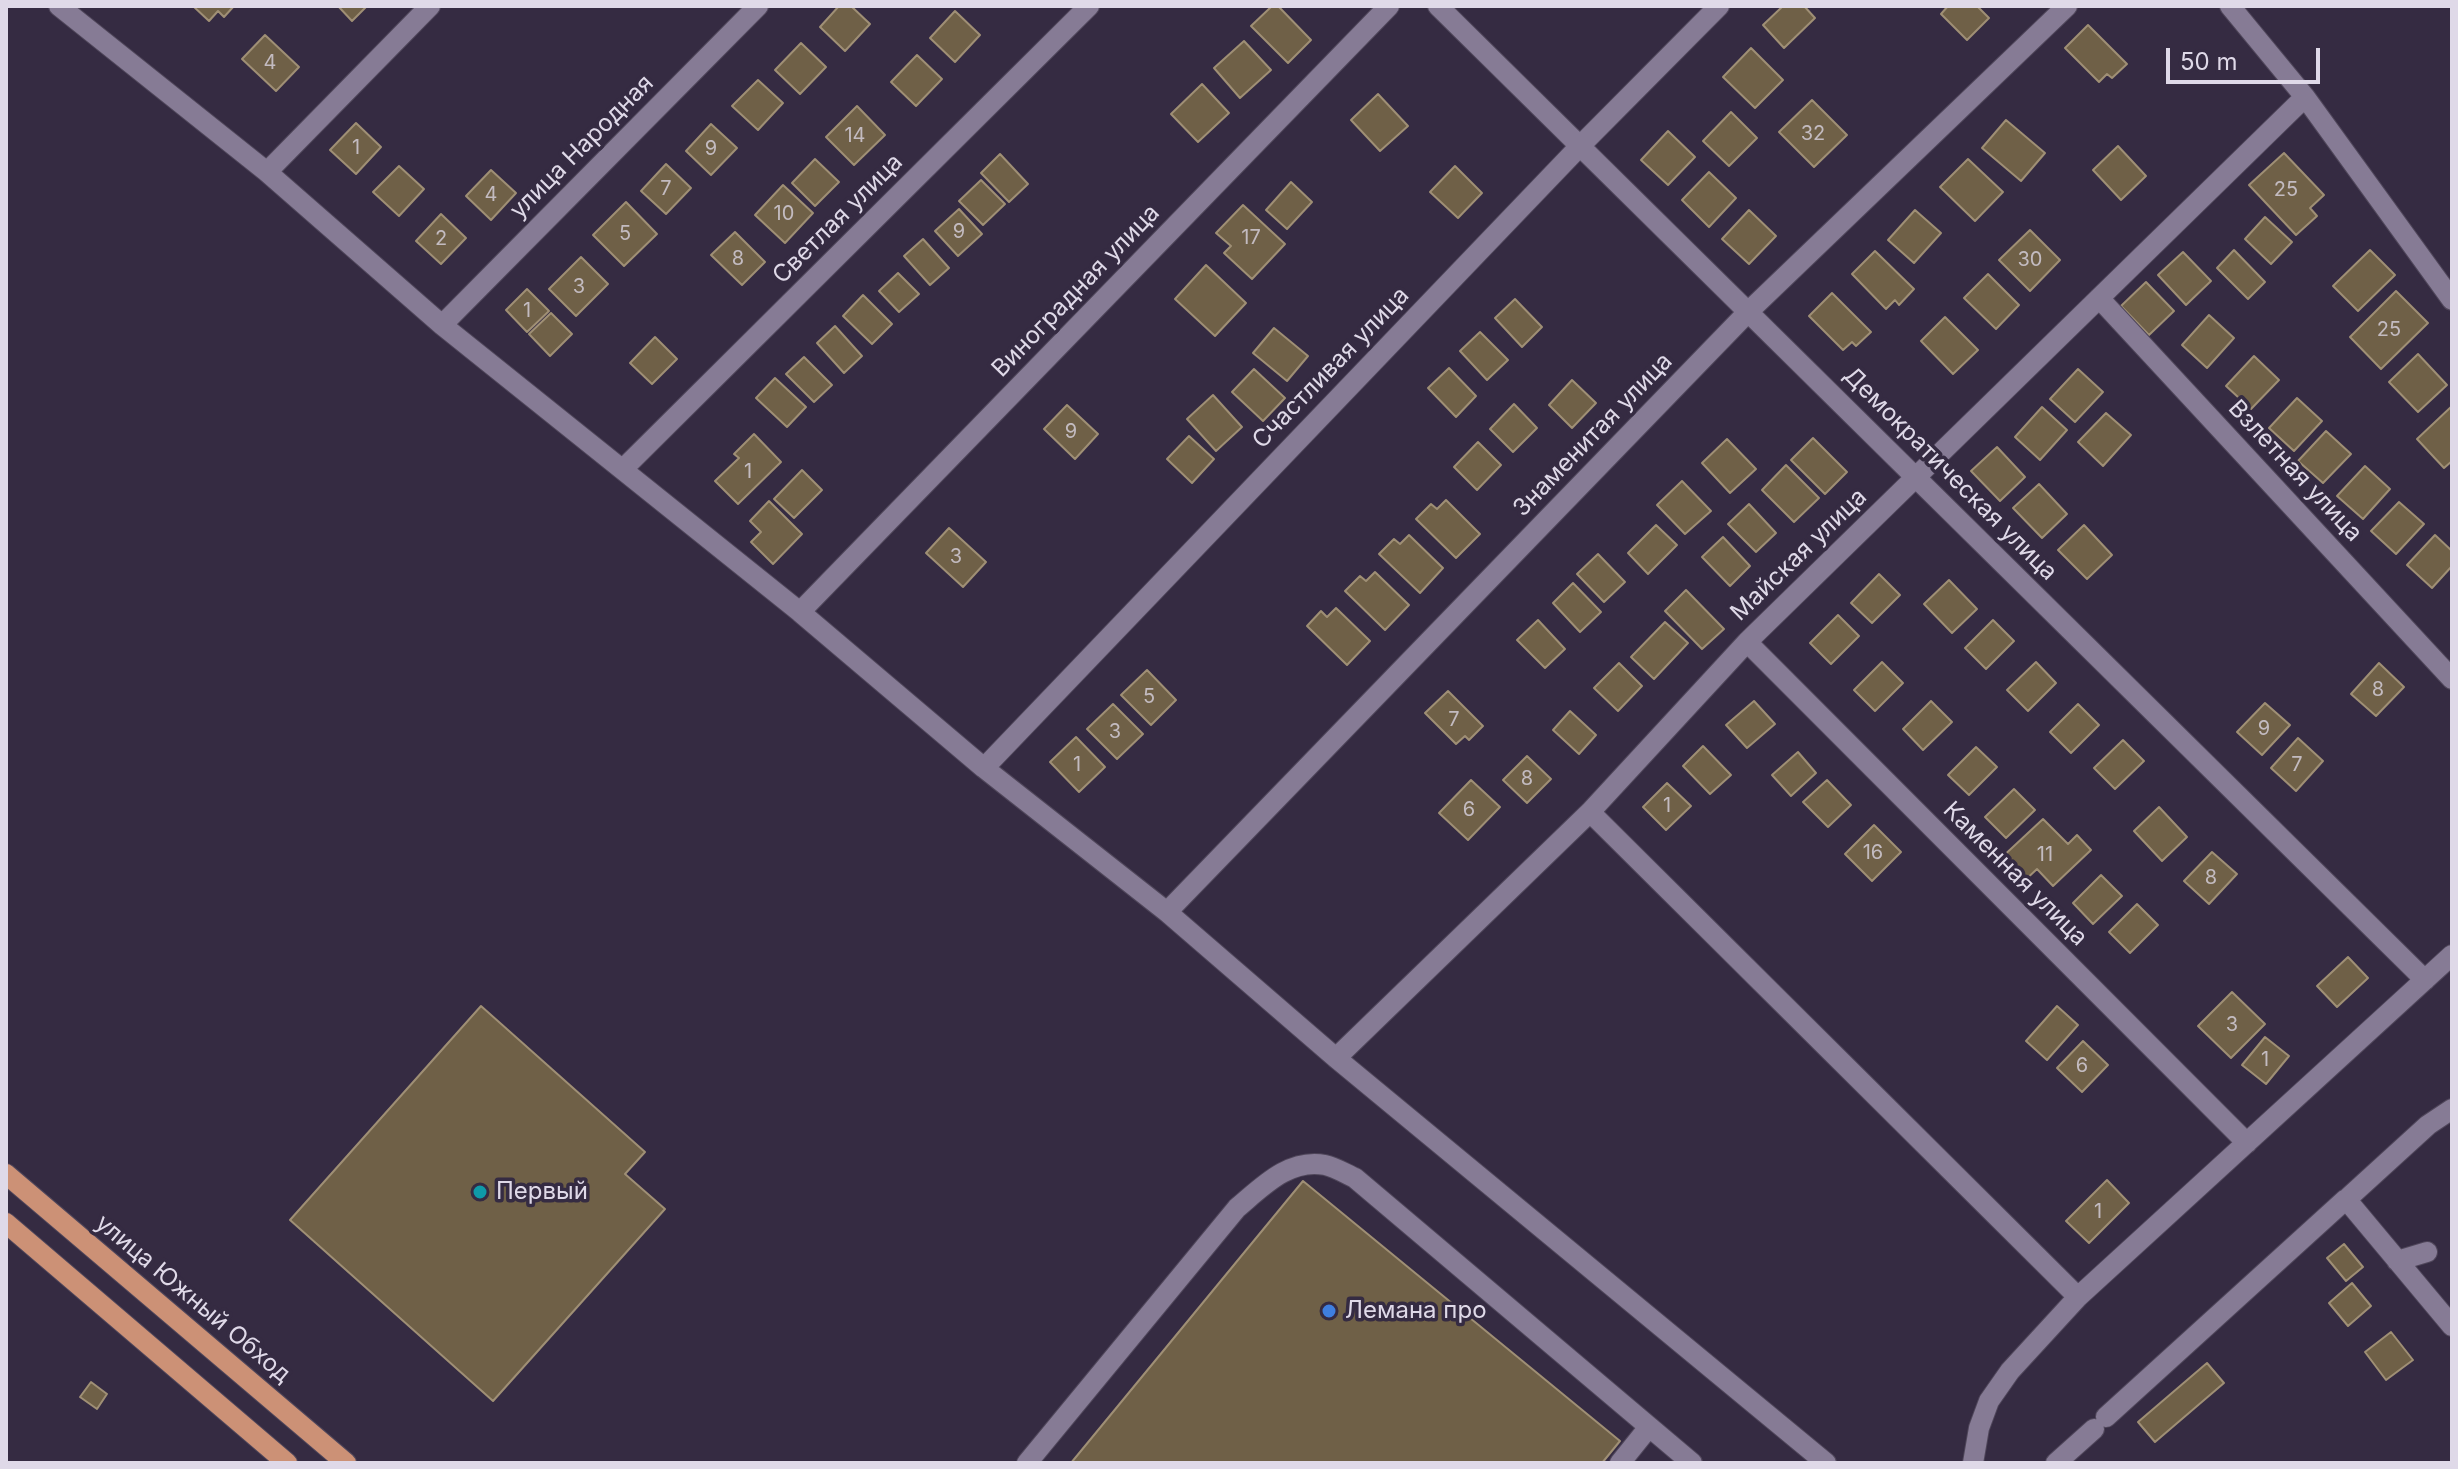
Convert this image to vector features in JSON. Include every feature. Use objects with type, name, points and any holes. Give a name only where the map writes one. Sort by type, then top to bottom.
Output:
[{"type":"main road","name":"улица Южный Обход","points":[[6,1174],[346,1463]]},
{"type":"main road","points":[[6,1223],[287,1463]]},
{"type":"street","points":[[59,6],[85,13],[442,325],[800,612],[984,768],[1167,912],[1336,1058],[1826,1463]]},
{"type":"street","points":[[267,172],[430,6]]},
{"type":"street","name":"улица Народная","points":[[442,325],[758,6]]},
{"type":"street","name":"Светлая улица","points":[[623,469],[1089,6]]},
{"type":"street","name":"Виноградная улица","points":[[800,612],[1389,6]]},
{"type":"street","name":"Демократическая улица","points":[[1438,6],[2425,980]]},
{"type":"street","name":"Счастливая улица","points":[[984,768],[1580,146],[1719,6]]},
{"type":"street","name":"Знаменитая улица","points":[[1167,912],[1748,312],[2067,6]]},
{"type":"street","points":[[2230,6],[2305,97],[2452,300]]},
{"type":"street","name":"Майская улица","points":[[1336,1058],[1590,812],[1747,642],[2305,97]]},
{"type":"street","name":"Взлетная улица","points":[[2099,298],[2452,679]]},
{"type":"street","name":"Каменная улица","points":[[1747,642],[2247,1143]]},
{"type":"street","points":[[1590,812],[2078,1297]]},
{"type":"street","points":[[1973,1463],[1979,1428],[1989,1401],[2010,1371],[2078,1297],[2452,955]]},
{"type":"street","points":[[2349,1197],[2428,1125],[2452,1109]]},
{"type":"street","points":[[1027,1463],[1237,1208],[1268,1181],[1297,1166],[1326,1165],[1355,1178],[1692,1463]]},
{"type":"street","points":[[2056,1463],[2346,1199],[2452,1326]]},
{"type":"street","points":[[2397,1261],[2427,1252]]},
{"type":"street","points":[[1620,1463],[1649,1427]]},
{"type":"building","points":[[193,6],[234,6],[224,17],[218,11],[209,21]]},
{"type":"building","points":[[338,6],[367,6],[352,21]]},
{"type":"building","points":[[839,6],[851,6],[870,24],[845,51],[820,27]]},
{"type":"building","points":[[1272,6],[1278,6],[1311,40],[1288,63],[1251,26]]},
{"type":"building","points":[[1783,6],[1804,6],[1815,18],[1784,48],[1763,25]]},
{"type":"building","points":[[1948,6],[1977,6],[1989,18],[1967,40],[1941,14]]},
{"type":"building","points":[[955,11],[980,35],[955,62],[930,38]]},
{"type":"building","points":[[2088,25],[2127,64],[2112,78],[2107,74],[2099,82],[2065,48]]},
{"type":"building","points":[[265,35],[299,67],[276,91],[242,59]]},
{"type":"building","points":[[1244,41],[1271,70],[1240,98],[1214,68]]},
{"type":"building","points":[[801,43],[826,67],[800,94],[775,70]]},
{"type":"building","points":[[1751,48],[1783,80],[1755,108],[1723,77]]},
{"type":"building","points":[[917,55],[942,79],[916,106],[891,82]]},
{"type":"building","points":[[758,80],[783,103],[758,130],[732,106]]},
{"type":"building","points":[[1202,84],[1229,113],[1198,142],[1171,114]]},
{"type":"building","points":[[1378,94],[1408,126],[1380,151],[1351,120]]},
{"type":"building","points":[[1812,100],[1847,135],[1814,167],[1779,132]]},
{"type":"building","points":[[857,106],[885,135],[854,165],[826,137]]},
{"type":"building","points":[[1731,112],[1757,138],[1729,166],[1703,141]]},
{"type":"building","points":[[2006,120],[2045,153],[2021,181],[1982,148]]},
{"type":"building","points":[[356,123],[381,147],[356,174],[330,150]]},
{"type":"building","points":[[711,124],[737,148],[711,175],[686,151]]},
{"type":"building","points":[[1668,131],[1695,157],[1668,185],[1641,160]]},
{"type":"building","points":[[2118,146],[2146,176],[2121,200],[2093,170]]},
{"type":"building","points":[[2284,153],[2324,195],[2310,208],[2317,216],[2296,235],[2249,185]]},
{"type":"building","points":[[1000,154],[1028,184],[1009,202],[981,173]]},
{"type":"building","points":[[815,159],[839,182],[815,206],[792,183]]},
{"type":"building","points":[[1968,159],[2003,192],[1975,221],[1940,187]]},
{"type":"building","points":[[666,164],[691,188],[666,214],[641,191]]},
{"type":"building","points":[[399,166],[424,189],[399,216],[373,192]]},
{"type":"building","points":[[1455,166],[1482,193],[1458,218],[1430,192]]},
{"type":"building","points":[[491,170],[516,193],[491,220],[466,196]]},
{"type":"building","points":[[1709,172],[1736,198],[1709,227],[1682,200]]},
{"type":"building","points":[[981,180],[1005,204],[983,225],[959,201]]},
{"type":"building","points":[[1291,182],[1312,202],[1287,229],[1266,210]]},
{"type":"building","points":[[783,185],[813,213],[785,243],[755,215]]},
{"type":"building","points":[[626,202],[657,234],[624,266],[593,235]]},
{"type":"building","points":[[1243,205],[1285,244],[1252,279],[1224,253],[1231,246],[1216,233]]},
{"type":"building","points":[[959,209],[982,234],[958,256],[935,231]]},
{"type":"building","points":[[1749,210],[1776,236],[1749,264],[1722,239]]},
{"type":"building","points":[[1915,210],[1941,233],[1914,263],[1888,240]]},
{"type":"building","points":[[441,214],[466,238],[441,264],[416,241]]},
{"type":"building","points":[[2265,217],[2292,242],[2271,264],[2245,239]]},
{"type":"building","points":[[2030,230],[2060,260],[2030,291],[1999,260]]},
{"type":"building","points":[[735,232],[765,262],[742,285],[711,255]]},
{"type":"building","points":[[923,239],[949,268],[930,285],[904,256]]},
{"type":"building","points":[[2234,250],[2265,282],[2248,299],[2217,268]]},
{"type":"building","points":[[2370,250],[2395,275],[2358,311],[2333,286]]},
{"type":"building","points":[[1875,251],[1914,289],[1899,305],[1895,300],[1886,309],[1852,274]]},
{"type":"building","points":[[2183,252],[2211,281],[2186,305],[2158,275]]},
{"type":"building","points":[[581,257],[608,284],[576,316],[549,289]]},
{"type":"building","points":[[1206,265],[1246,303],[1215,336],[1175,299]]},
{"type":"building","points":[[898,273],[919,294],[899,312],[879,291]]},
{"type":"building","points":[[1988,274],[2019,305],[1996,329],[1964,298]]},
{"type":"building","points":[[2146,282],[2174,311],[2149,335],[2121,306]]},
{"type":"building","points":[[527,289],[549,311],[527,332],[506,310]]},
{"type":"building","points":[[2396,291],[2428,323],[2381,369],[2350,337]]},
{"type":"building","points":[[1832,293],[1871,332],[1856,346],[1852,342],[1843,350],[1809,316]]},
{"type":"building","points":[[863,295],[892,324],[872,344],[843,316]]},
{"type":"building","points":[[1515,299],[1542,327],[1522,347],[1495,318]]},
{"type":"building","points":[[551,313],[572,334],[550,356],[529,334]]},
{"type":"building","points":[[2209,315],[2234,338],[2207,368],[2182,345]]},
{"type":"building","points":[[1945,317],[1978,350],[1953,374],[1921,341]]},
{"type":"building","points":[[835,326],[862,356],[844,373],[817,343]]},
{"type":"building","points":[[1274,328],[1308,356],[1287,381],[1253,353]]},
{"type":"building","points":[[1480,332],[1508,360],[1487,380],[1460,351]]},
{"type":"building","points":[[655,337],[677,359],[652,384],[630,363]]},
{"type":"building","points":[[2418,354],[2447,385],[2418,412],[2389,382]]},
{"type":"building","points":[[2254,356],[2279,380],[2251,409],[2226,386]]},
{"type":"building","points":[[804,357],[832,385],[814,402],[786,374]]},
{"type":"building","points":[[1449,368],[1476,396],[1456,417],[1428,388]]},
{"type":"building","points":[[1254,369],[1285,398],[1263,421],[1232,392]]},
{"type":"building","points":[[2078,369],[2103,392],[2075,422],[2050,399]]},
{"type":"building","points":[[775,378],[806,407],[787,427],[756,398]]},
{"type":"building","points":[[1572,380],[1596,403],[1572,428],[1549,405]]},
{"type":"building","points":[[1213,395],[1242,427],[1216,451],[1187,419]]},
{"type":"building","points":[[2297,398],[2322,421],[2294,451],[2269,428]]},
{"type":"building","points":[[1514,404],[1537,428],[1513,452],[1490,429]]},
{"type":"building","points":[[1067,405],[1098,434],[1075,459],[1044,429]]},
{"type":"building","points":[[2452,406],[2452,461],[2444,468],[2417,439]]},
{"type":"building","points":[[2042,407],[2067,430],[2040,460],[2015,437]]},
{"type":"building","points":[[2106,413],[2131,435],[2103,466],[2078,442]]},
{"type":"building","points":[[2326,431],[2351,454],[2323,483],[2298,461]]},
{"type":"building","points":[[754,434],[781,462],[738,504],[715,481],[739,458],[734,454]]},
{"type":"building","points":[[1189,436],[1214,459],[1192,483],[1167,459]]},
{"type":"building","points":[[1813,438],[1847,472],[1825,494],[1791,460]]},
{"type":"building","points":[[1727,439],[1756,469],[1730,493],[1702,463]]},
{"type":"building","points":[[1478,442],[1501,465],[1477,490],[1454,467]]},
{"type":"building","points":[[1997,447],[2025,477],[2000,501],[1971,471]]},
{"type":"building","points":[[1786,465],[1819,498],[1794,522],[1762,490]]},
{"type":"building","points":[[2365,466],[2390,489],[2363,519],[2337,496]]},
{"type":"building","points":[[802,470],[822,490],[794,518],[774,499]]},
{"type":"building","points":[[1682,481],[1711,511],[1685,534],[1657,505]]},
{"type":"building","points":[[2039,484],[2067,514],[2042,538],[2013,508]]},
{"type":"building","points":[[1446,500],[1480,534],[1456,558],[1416,519],[1431,504],[1437,509]]},
{"type":"building","points":[[769,501],[802,534],[773,564],[751,542],[761,532],[750,521]]},
{"type":"building","points":[[2399,502],[2424,524],[2396,554],[2371,531]]},
{"type":"building","points":[[1749,504],[1776,533],[1756,552],[1728,524]]},
{"type":"building","points":[[1656,525],[1677,545],[1648,574],[1628,553]]},
{"type":"building","points":[[2084,525],[2112,555],[2087,579],[2058,550]]},
{"type":"building","points":[[949,528],[986,562],[963,587],[926,553]]},
{"type":"building","points":[[1409,535],[1443,568],[1420,593],[1379,554],[1394,539],[1400,544]]},
{"type":"building","points":[[2435,535],[2452,551],[2452,566],[2432,588],[2407,565]]},
{"type":"building","points":[[1723,537],[1750,566],[1730,586],[1702,557]]},
{"type":"building","points":[[1598,554],[1625,582],[1604,602],[1577,574]]},
{"type":"building","points":[[1375,572],[1409,605],[1385,630],[1345,591],[1360,576],[1366,581]]},
{"type":"building","points":[[1879,574],[1900,595],[1872,623],[1851,603]]},
{"type":"building","points":[[1949,580],[1977,609],[1952,633],[1924,604]]},
{"type":"building","points":[[1573,583],[1601,612],[1580,632],[1553,603]]},
{"type":"building","points":[[1686,590],[1724,629],[1702,649],[1665,611]]},
{"type":"building","points":[[1336,608],[1370,641],[1347,665],[1307,626],[1321,611],[1327,617]]},
{"type":"building","points":[[1838,615],[1859,636],[1831,664],[1810,643]]},
{"type":"building","points":[[1538,620],[1565,649],[1545,668],[1517,640]]},
{"type":"building","points":[[1993,620],[2014,641],[1986,669],[1965,648]]},
{"type":"building","points":[[1665,622],[1688,643],[1654,679],[1631,657]]},
{"type":"building","points":[[1882,662],[1903,683],[1875,711],[1854,690]]},
{"type":"building","points":[[2036,662],[2056,683],[2028,711],[2007,690]]},
{"type":"building","points":[[1619,663],[1642,686],[1618,711],[1594,688]]},
{"type":"building","points":[[2379,663],[2404,687],[2376,716],[2351,694]]},
{"type":"building","points":[[1147,670],[1176,700],[1151,725],[1121,695]]},
{"type":"building","points":[[1448,691],[1483,726],[1469,740],[1465,736],[1456,744],[1425,713]]},
{"type":"building","points":[[1754,701],[1775,724],[1747,748],[1726,725]]},
{"type":"building","points":[[1931,701],[1952,722],[1923,750],[1903,729]]},
{"type":"building","points":[[2265,703],[2290,725],[2262,755],[2237,732]]},
{"type":"building","points":[[1113,704],[1143,734],[1117,759],[1087,729]]},
{"type":"building","points":[[2078,704],[2099,725],[2071,753],[2050,732]]},
{"type":"building","points":[[1570,711],[1596,735],[1579,754],[1553,730]]},
{"type":"building","points":[[1076,737],[1105,767],[1079,792],[1050,762]]},
{"type":"building","points":[[2298,738],[2323,761],[2296,791],[2271,768]]},
{"type":"building","points":[[2123,740],[2144,761],[2115,789],[2094,768]]},
{"type":"building","points":[[1703,746],[1731,775],[1710,794],[1683,766]]},
{"type":"building","points":[[1976,747],[1997,767],[1969,795],[1948,775]]},
{"type":"building","points":[[1798,752],[1816,773],[1791,796],[1772,775]]},
{"type":"building","points":[[1527,756],[1551,779],[1527,803],[1503,780]]},
{"type":"building","points":[[1471,780],[1500,807],[1468,840],[1439,813]]},
{"type":"building","points":[[1827,780],[1851,805],[1828,827],[1803,802]]},
{"type":"building","points":[[1667,783],[1691,806],[1666,830],[1643,807]]},
{"type":"building","points":[[2014,789],[2035,810],[2006,838],[1985,817]]},
{"type":"building","points":[[2159,807],[2187,837],[2162,861],[2134,831]]},
{"type":"building","points":[[2043,819],[2068,844],[2077,835],[2091,850],[2053,886],[2037,869],[2022,883],[1999,860]]},
{"type":"building","points":[[1874,825],[1901,852],[1872,881],[1845,854]]},
{"type":"building","points":[[2212,852],[2237,874],[2209,904],[2184,881]]},
{"type":"building","points":[[2101,875],[2122,896],[2093,924],[2073,903]]},
{"type":"building","points":[[2137,904],[2158,925],[2130,953],[2109,932]]},
{"type":"building","points":[[2348,957],[2368,978],[2337,1007],[2317,986]]},
{"type":"building","points":[[2232,992],[2265,1024],[2231,1058],[2198,1026]]},
{"type":"building","name":"Первый","points":[[481,1006],[645,1152],[625,1174],[665,1209],[493,1401],[290,1220]]},
{"type":"building","points":[[2057,1006],[2078,1025],[2047,1060],[2026,1041]]},
{"type":"building","points":[[2265,1037],[2289,1056],[2266,1084],[2242,1065]]},
{"type":"building","points":[[2083,1041],[2108,1065],[2082,1092],[2057,1068]]},
{"type":"building","points":[[2107,1180],[2129,1203],[2089,1243],[2066,1221]]},
{"type":"building","name":"Лемана про","points":[[1303,1181],[1620,1441],[1602,1463],[1071,1463]]},
{"type":"building","points":[[2344,1244],[2363,1267],[2346,1281],[2327,1258]]},
{"type":"building","points":[[2352,1283],[2371,1306],[2348,1326],[2329,1303]]},
{"type":"building","points":[[2391,1332],[2413,1360],[2386,1380],[2365,1352]]},
{"type":"building","points":[[2207,1363],[2224,1383],[2155,1442],[2138,1422]]},
{"type":"building","points":[[91,1382],[107,1394],[97,1409],[80,1397]]},
{"type":"place","name":"Первый","points":[[480,1192]]},
{"type":"place","name":"Лемана про","points":[[1329,1311]]}]
